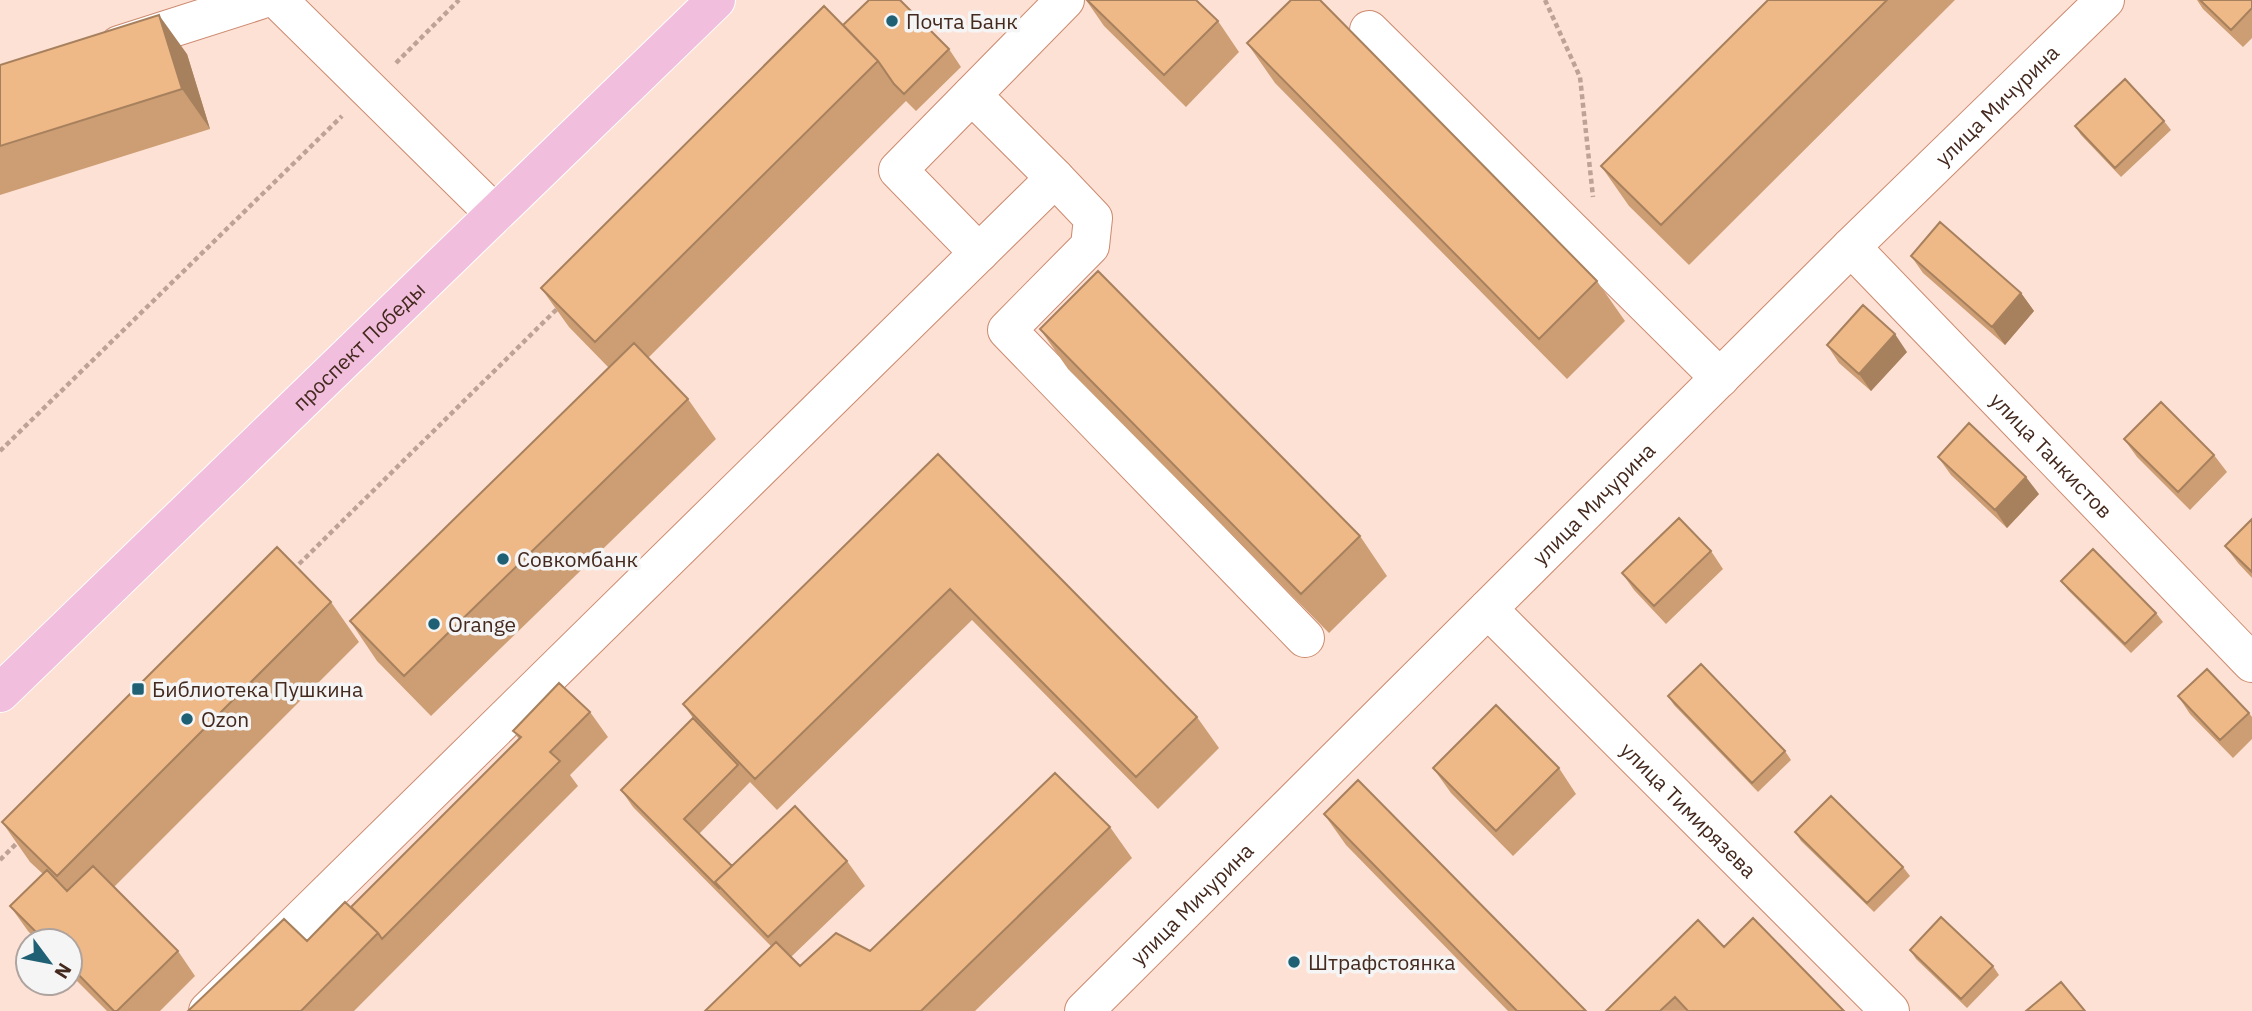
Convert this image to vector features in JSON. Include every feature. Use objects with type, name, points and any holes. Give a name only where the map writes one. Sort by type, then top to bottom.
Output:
[{"type":"main road","name":"проспект Победы","points":[[0,693],[716,0]]},
{"type":"street","points":[[91,54],[260,0]]},
{"type":"street","points":[[278,0],[495,214]]},
{"type":"street","points":[[979,253],[898,170],[1065,0]]},
{"type":"street","name":"улица Мичурина","points":[[1084,1011],[1852,247],[2105,0]]},
{"type":"street","points":[[1370,30],[1720,378]]},
{"type":"street","points":[[972,95],[1093,218],[1090,246],[1007,330],[1305,638]]},
{"type":"street","points":[[208,1011],[1055,178]]},
{"type":"street","name":"улица Танкистов","points":[[1852,247],[2252,663]]},
{"type":"street","name":"улица Тимирязева","points":[[1488,609],[1890,1011]]},
{"type":"path","points":[[0,451],[459,0]]},
{"type":"path","points":[[1545,0],[1580,77],[1595,210]]},
{"type":"path","points":[[286,577],[563,303]]},
{"type":"path","points":[[0,860],[30,831]]},
{"type":"building","points":[[869,0],[900,0],[949,49],[904,94],[878,61],[843,25]]},
{"type":"building","points":[[1087,0],[1196,0],[1218,21],[1164,75]]},
{"type":"building","points":[[1291,0],[1320,0],[1597,281],[1539,339],[1247,43]]},
{"type":"building","points":[[1768,0],[1887,0],[1661,225],[1601,166]]},
{"type":"building","points":[[2200,0],[2252,0],[2252,8],[2231,30]]},
{"type":"building","points":[[824,6],[878,61],[595,342],[541,288]]},
{"type":"building","points":[[159,15],[182,89],[0,146],[0,65]]},
{"type":"building","points":[[2125,79],[2164,121],[2115,168],[2075,126]]},
{"type":"building","points":[[1940,222],[2021,293],[1992,327],[1911,256]]},
{"type":"building","points":[[1098,271],[1360,536],[1301,594],[1040,329]]},
{"type":"building","points":[[1863,305],[1895,334],[1859,374],[1827,345]]},
{"type":"building","points":[[634,343],[688,399],[404,676],[350,621]]},
{"type":"building","points":[[2161,402],[2214,455],[2178,492],[2124,439]]},
{"type":"building","points":[[1969,423],[2026,477],[1995,510],[1938,457]]},
{"type":"building","points":[[938,454],[1197,717],[1136,777],[950,589],[755,779],[683,704]]},
{"type":"building","points":[[1679,518],[1711,551],[1654,606],[1622,573]]},
{"type":"building","points":[[2252,519],[2252,572],[2225,546]]},
{"type":"building","points":[[277,547],[331,602],[57,876],[2,822]]},
{"type":"building","points":[[2093,549],[2156,613],[2125,644],[2061,581]]},
{"type":"building","points":[[1701,664],[1785,751],[1752,783],[1668,696]]},
{"type":"building","points":[[2207,669],[2249,713],[2220,740],[2178,696]]},
{"type":"building","points":[[559,683],[590,712],[550,752],[560,761],[382,939],[351,907],[521,737],[513,731]]},
{"type":"building","points":[[1496,705],[1559,768],[1496,831],[1433,768]]},
{"type":"building","points":[[693,718],[738,765],[684,819],[732,866],[715,882],[720,889],[621,790]]},
{"type":"building","points":[[1055,773],[1110,827],[921,1011],[705,1011],[776,942],[800,966],[836,933],[870,951]]},
{"type":"building","points":[[1358,780],[1586,1011],[1517,1011],[1324,814]]},
{"type":"building","points":[[1831,796],[1903,867],[1867,903],[1795,832]]},
{"type":"building","points":[[795,806],[847,861],[768,937],[715,882]]},
{"type":"building","points":[[93,866],[178,951],[117,1011],[84,980],[84,927],[31,927],[10,906],[47,870],[67,891]]},
{"type":"building","points":[[345,902],[378,933],[301,1011],[188,1011],[284,919],[307,941]]},
{"type":"building","points":[[1941,917],[1993,966],[1961,999],[1910,950]]},
{"type":"building","points":[[1753,918],[1844,1011],[1688,1011],[1675,997],[1660,1011],[1606,1011],[1698,920],[1724,947]]},
{"type":"building","points":[[2061,982],[2085,1011],[2026,1011]]},
{"type":"place","name":"Почта Банк","points":[[892,21]]},
{"type":"place","name":"Совкомбанк","points":[[503,559]]},
{"type":"place","name":"Orange","points":[[434,624]]},
{"type":"place","name":"Библиотека Пушкина","points":[[138,689]]},
{"type":"place","name":"Ozon","points":[[187,719]]},
{"type":"place","name":"Штрафстоянка","points":[[1294,962]]}]
